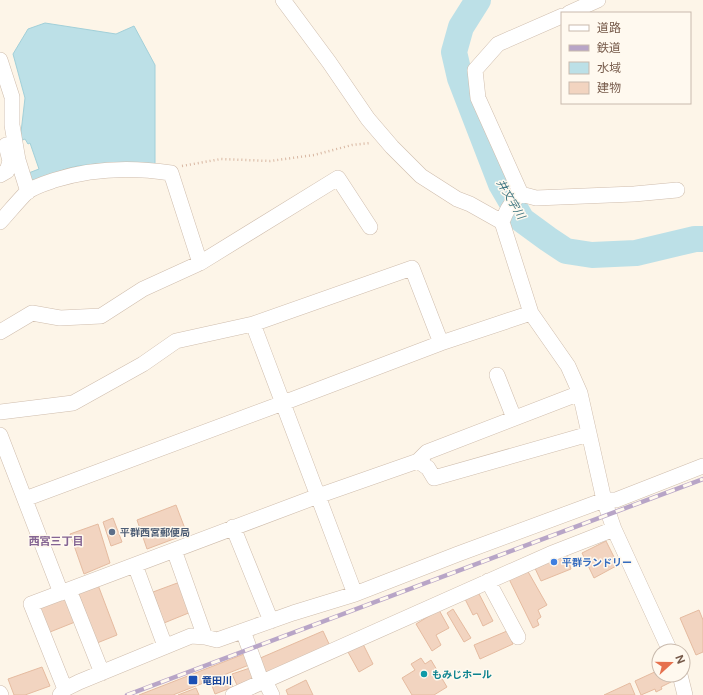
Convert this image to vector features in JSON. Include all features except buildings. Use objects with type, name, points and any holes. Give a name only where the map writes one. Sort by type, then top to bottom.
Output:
[{"type":"street","points":[[283,0],[329,62],[368,119],[391,146],[421,176],[457,199],[504,217]]},
{"type":"street","points":[[570,12],[598,0]]},
{"type":"street","points":[[518,196],[478,98],[475,70],[498,44],[561,16]]},
{"type":"street","points":[[0,60],[12,97],[12,125],[18,160],[28,192]]},
{"type":"street","points":[[0,175],[7,171],[10,162],[3,134],[6,103],[1,91]]},
{"type":"street","points":[[0,222],[28,192],[41,184],[68,176],[92,171],[132,169],[171,173],[200,263]]},
{"type":"street","points":[[0,332],[32,313],[60,318],[101,316],[143,289],[200,263],[338,178],[370,228]]},
{"type":"street","points":[[518,196],[536,198],[634,194],[677,190]]},
{"type":"street","points":[[518,196],[504,217],[531,313],[568,366],[580,393],[594,462],[604,500],[614,529],[666,643]]},
{"type":"street","points":[[0,412],[73,403],[143,364],[176,341],[253,324],[412,268],[441,343]]},
{"type":"street","points":[[25,499],[441,343],[531,313]]},
{"type":"street","points":[[253,324],[355,594]]},
{"type":"street","points":[[497,375],[514,418]]},
{"type":"street","points":[[580,393],[427,452],[418,461],[233,527],[31,604],[62,692],[102,672],[191,636],[217,640],[355,594],[604,500],[616,500],[703,466]]},
{"type":"street","points":[[418,461],[428,468],[434,478],[589,434]]},
{"type":"street","points":[[0,435],[25,499],[65,592],[102,672]]},
{"type":"street","points":[[233,527],[271,621]]},
{"type":"street","points":[[233,695],[488,581],[550,554],[614,529]]},
{"type":"street","points":[[174,550],[205,637]]},
{"type":"street","points":[[134,565],[165,646]]},
{"type":"street","points":[[488,581],[518,637]]},
{"type":"street","points":[[242,631],[263,682],[272,695]]},
{"type":"street","points":[[682,683],[685,695]]},
{"type":"path","points":[[176,166],[221,159],[270,161],[314,155],[352,145],[376,143],[391,146]]},
{"type":"water","points":[[45,23],[116,34],[134,26],[155,65],[155,164],[107,164],[78,166],[60,171],[32,184],[26,174],[39,169],[30,143],[28,144],[25,139],[20,141],[25,98],[13,54],[28,29]]},
{"type":"waterway","name":"井文字川","points":[[478,0],[461,27],[454,52],[460,78],[501,184],[522,220],[566,251],[592,255],[636,253],[695,239],[703,239]]},
{"type":"railway","points":[[127,695],[703,479]]},
{"type":"place","name":"平群西宮郵便局","points":[[112,532]]},
{"type":"place","name":"平群ランドリー","points":[[554,562]]},
{"type":"place","name":"もみじホール","points":[[424,674]]},
{"type":"place","name":"竜田川","points":[[193,680]]},
{"type":"district","name":"西宮三丁目","points":[[56,541]]}]
